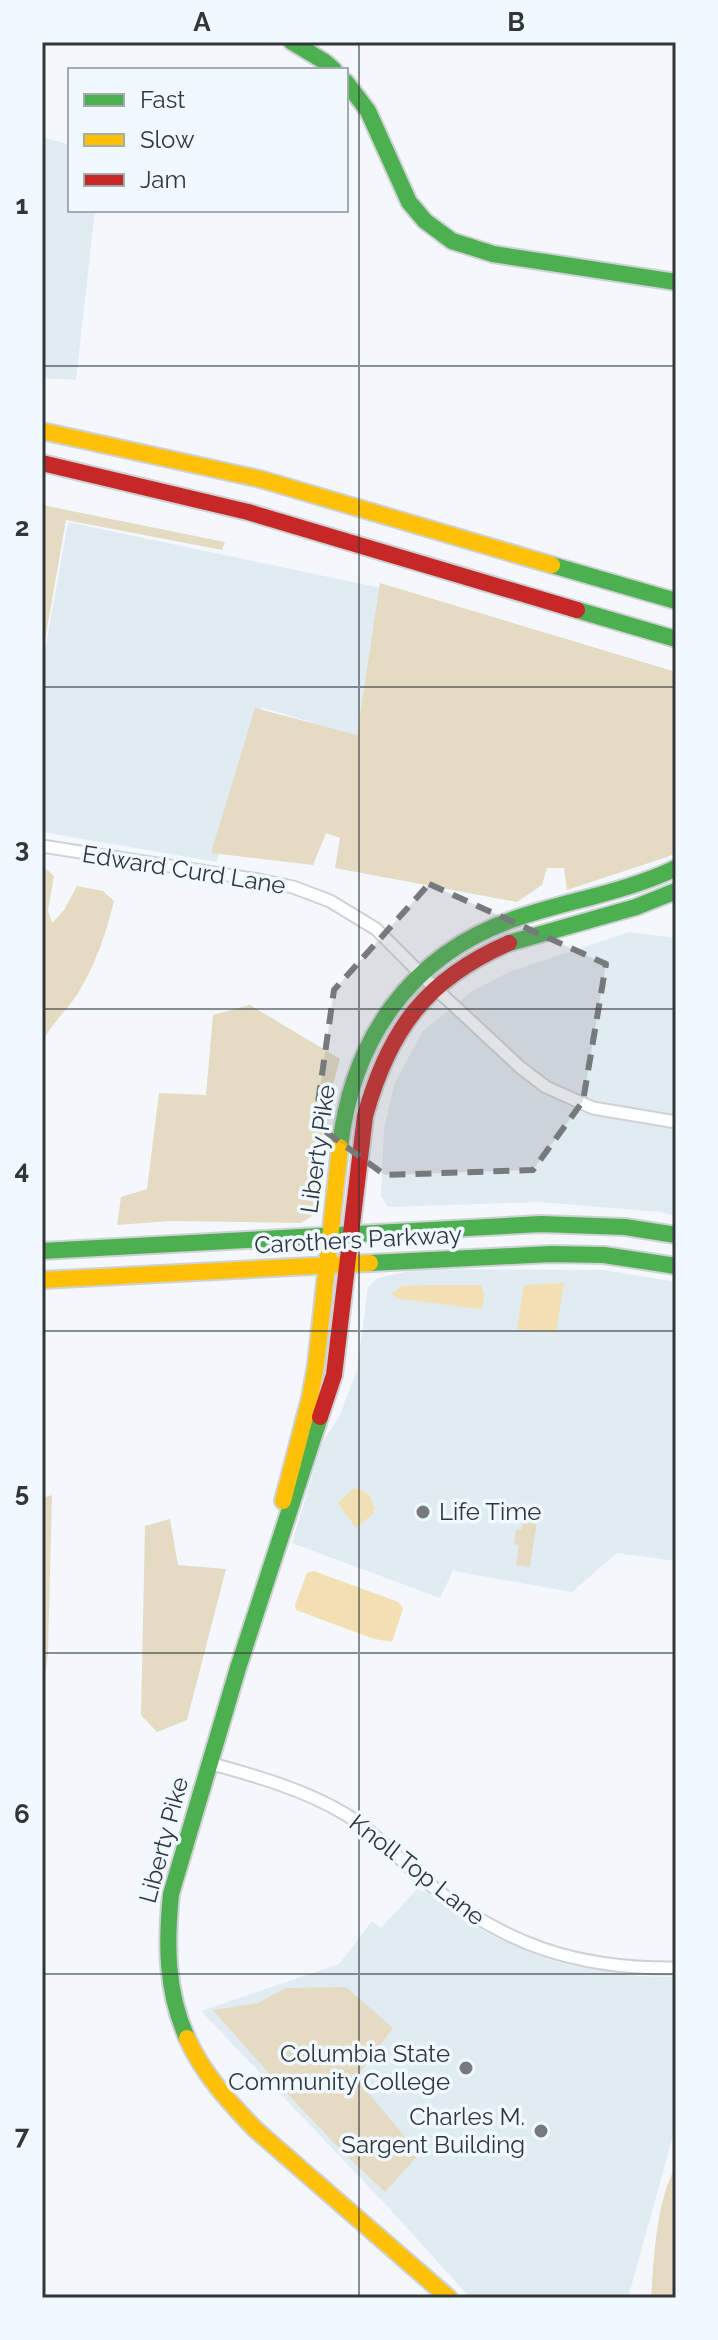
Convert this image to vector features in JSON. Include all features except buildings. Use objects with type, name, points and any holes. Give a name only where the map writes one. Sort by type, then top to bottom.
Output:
[{"type":"main road","points":[[292,42],[332,68]]},
{"type":"main road","points":[[348,84],[368,111],[409,202],[425,221],[452,241],[493,254],[676,282]]},
{"type":"main road","points":[[42,431],[260,479],[676,601]]},
{"type":"main road","points":[[42,463],[248,512],[676,639]]},
{"type":"main road","name":"Liberty Pike","points":[[238,1668],[310,1398],[343,1122],[355,1071],[375,1029],[396,999],[421,972],[442,955],[490,928],[646,881],[676,868]]},
{"type":"main road","name":"Liberty Pike","points":[[449,2298],[231,2107],[208,2078],[189,2044],[170,1985],[166,1926],[171,1894],[238,1668],[334,1375],[365,1116],[370,1093],[393,1039],[406,1019],[435,988],[482,955],[511,942],[626,909],[676,891]]},
{"type":"main road","points":[[564,905],[569,925]]},
{"type":"main road","name":"Carothers Parkway","points":[[42,1251],[556,1224],[625,1227],[676,1235]]},
{"type":"main road","name":"Carothers Parkway","points":[[42,1280],[564,1254],[604,1255],[676,1266]]},
{"type":"street","name":"Edward Curd Lane","points":[[42,846],[293,887],[348,910],[376,929],[521,1068],[546,1087],[593,1108],[676,1122]]},
{"type":"street","name":"Knoll Top Lane","points":[[209,1763],[321,1800],[373,1833],[456,1906],[503,1934],[561,1956],[613,1966],[676,1968]]},
{"type":"highlighted area","points":[[429,884],[606,964],[583,1101],[533,1170],[385,1175],[315,1124],[334,990]]},
{"type":"shaded area","points":[[42,137],[68,144],[68,212],[95,212],[76,380],[42,378]]},
{"type":"shaded area","points":[[42,505],[225,542],[222,550],[66,520],[42,657]]},
{"type":"shaded area","points":[[68,522],[381,588],[359,737],[261,707],[217,862],[42,832],[42,667]]},
{"type":"shaded area","points":[[380,583],[676,672],[676,852],[567,890],[564,868],[547,868],[542,885],[517,902],[335,868],[340,838],[326,833],[313,865],[211,853],[255,708],[357,735]]},
{"type":"shaded area","points":[[42,865],[54,876],[48,910],[52,923],[64,910],[77,886],[103,891],[114,901],[90,971],[42,1044]]},
{"type":"shaded area","points":[[629,932],[676,938],[676,1216],[661,1212],[538,1202],[388,1207],[381,1196],[384,1129],[394,1085],[422,1032],[471,992],[509,972]]},
{"type":"shaded area","points":[[250,1005],[340,1059],[322,1137],[312,1216],[301,1223],[171,1221],[117,1225],[121,1197],[147,1189],[159,1093],[206,1095],[213,1015]]},
{"type":"shaded area","points":[[419,1269],[604,1270],[676,1282],[676,1561],[617,1553],[572,1592],[453,1571],[440,1598],[292,1543],[322,1443],[339,1417],[357,1371],[368,1287],[378,1278]]},
{"type":"shaded area","points":[[564,1283],[556,1332],[517,1329],[524,1285]]},
{"type":"shaded area","points":[[481,1285],[484,1295],[482,1309],[399,1299],[391,1294],[402,1286]]},
{"type":"shaded area","points":[[354,1488],[369,1495],[375,1509],[356,1528],[338,1503]]},
{"type":"shaded area","points":[[52,1495],[48,1653],[42,1703],[42,1498]]},
{"type":"shaded area","points":[[524,1513],[538,1515],[530,1567],[516,1565],[519,1545],[514,1544],[516,1530],[522,1530]]},
{"type":"shaded area","points":[[170,1519],[178,1565],[226,1569],[187,1720],[157,1732],[141,1715],[145,1526]]},
{"type":"shaded area","points":[[314,1571],[398,1602],[403,1608],[392,1642],[374,1639],[296,1610],[307,1573]]},
{"type":"shaded area","name":"Columbia State Community College","points":[[417,1889],[493,1936],[547,1959],[639,1976],[676,1977],[676,2125],[628,2298],[470,2298],[389,2208],[201,2011],[339,1964],[372,1921],[381,1928]]},
{"type":"shaded area","points":[[346,1987],[393,2028],[356,2078],[419,2154],[385,2192],[318,2126],[213,2010],[258,2003],[286,1988]]},
{"type":"shaded area","points":[[676,2166],[676,2298],[651,2298],[660,2213]]},
{"type":"traffic: fast","points":[[292,42],[332,68]]},
{"type":"traffic: fast","points":[[348,85],[368,111],[409,202],[425,221],[452,241],[493,254],[676,282]]},
{"type":"traffic: fast","points":[[552,565],[676,601]]},
{"type":"traffic: fast","points":[[577,610],[676,639]]},
{"type":"traffic: fast","points":[[340,1147],[358,1071],[373,1037],[392,1006],[416,979],[445,955],[477,935],[514,919],[636,884],[676,868]]},
{"type":"traffic: fast","points":[[509,943],[636,907],[676,891]]},
{"type":"traffic: fast","points":[[42,1251],[541,1224],[625,1227],[676,1235]]},
{"type":"traffic: fast","points":[[370,1263],[551,1254],[604,1255],[676,1266]]},
{"type":"traffic: fast","points":[[187,2038],[171,1985],[168,1931],[171,1894],[238,1668],[320,1417]]},
{"type":"traffic: slow","points":[[42,431],[260,479],[552,565]]},
{"type":"traffic: slow","points":[[283,1501],[316,1365],[340,1147]]},
{"type":"traffic: slow","points":[[42,1280],[370,1263]]},
{"type":"traffic: slow","points":[[187,2038],[209,2076],[256,2130],[449,2298]]},
{"type":"traffic: jam","points":[[42,463],[248,512],[577,610]]},
{"type":"traffic: jam","points":[[320,1417],[334,1375],[365,1116],[375,1085],[399,1033],[433,991],[480,957],[509,943]]},
{"type":"place","name":"Life Time","points":[[423,1512]]},
{"type":"place","name":"Columbia State Community College","points":[[466,2068]]},
{"type":"place","name":"Charles M. Sargent Building","points":[[541,2131]]}]
